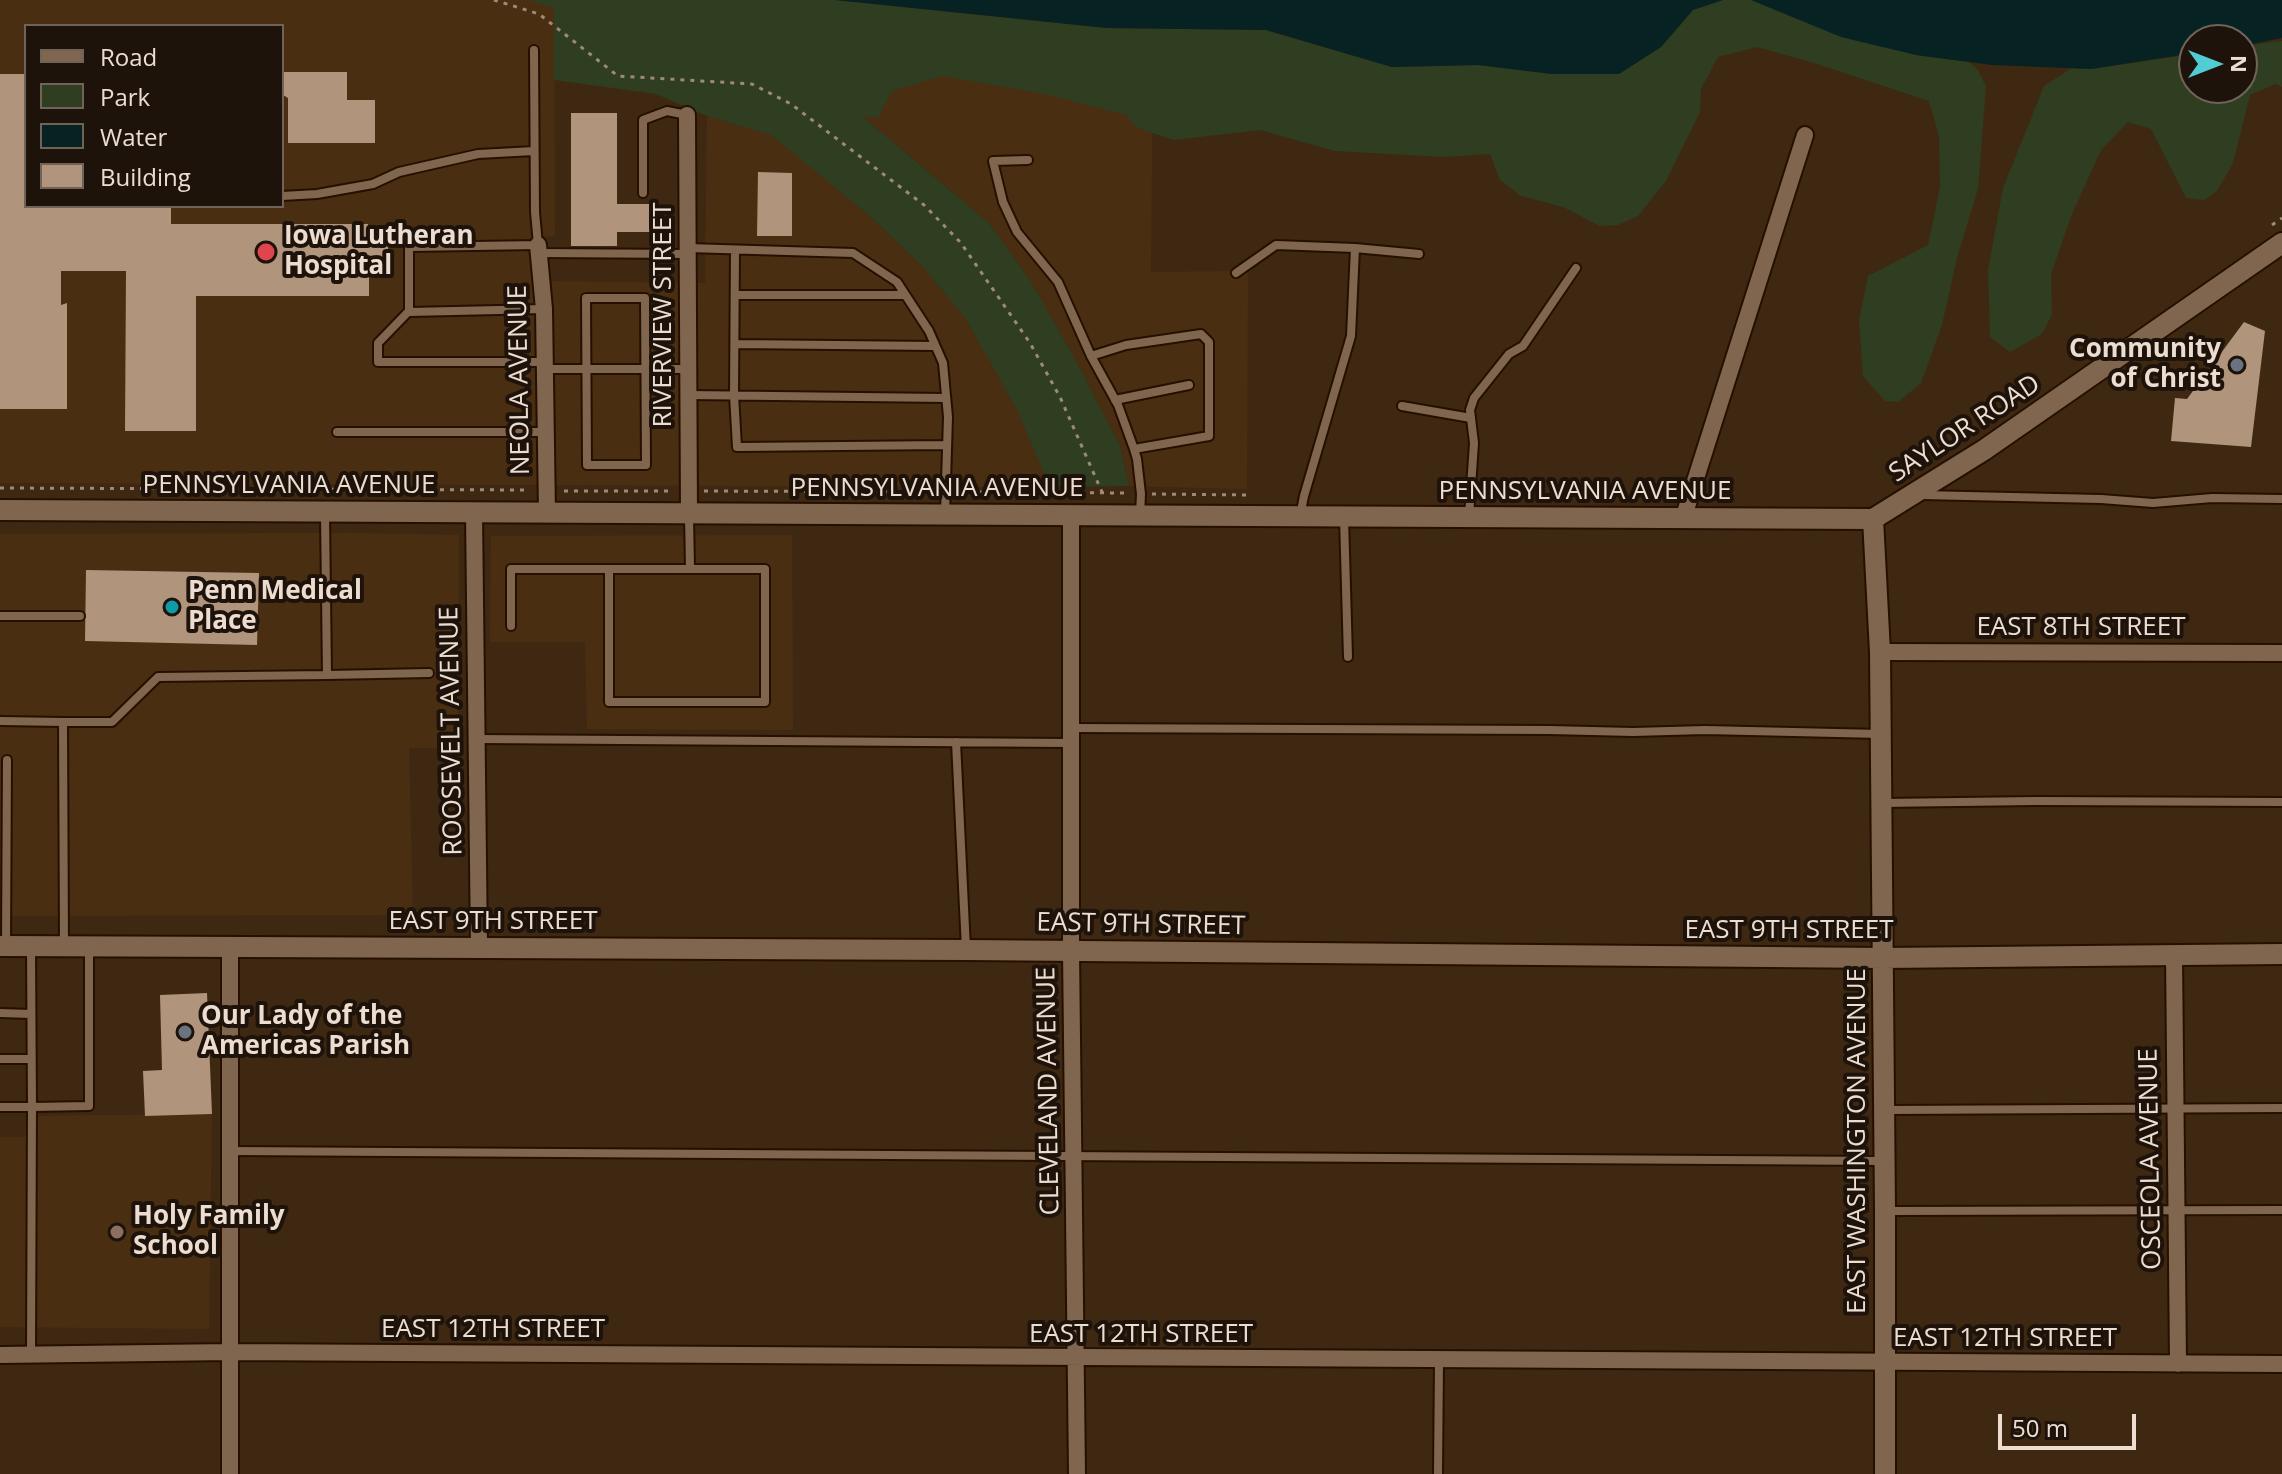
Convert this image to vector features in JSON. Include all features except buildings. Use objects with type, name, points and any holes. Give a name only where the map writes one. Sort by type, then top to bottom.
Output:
[{"type":"street","name":"RIVERVIEW STREET","points":[[687,115],[689,515]]},
{"type":"street","points":[[1683,519],[1805,135]]},
{"type":"street","name":"SAYLOR ROAD","points":[[1873,519],[1984,450],[2276,235]]},
{"type":"street","name":"NEOLA AVENUE","points":[[539,249],[544,309],[547,514]]},
{"type":"street","name":"PENNSYLVANIA AVENUE","points":[[0,510],[1873,519]]},
{"type":"street","name":"ROOSEVELT AVENUE","points":[[474,513],[479,948]]},
{"type":"street","name":"CLEVELAND AVENUE","points":[[1071,515],[1071,951],[1077,1474]]},
{"type":"street","name":"EAST WASHINGTON AVENUE","points":[[1873,519],[1880,652],[1885,1474]]},
{"type":"street","name":"EAST 8TH STREET","points":[[1880,652],[2282,653]]},
{"type":"street","name":"EAST 9TH STREET","points":[[3,946],[1883,958],[2282,954]]},
{"type":"street","points":[[230,948],[230,1474]]},
{"type":"street","name":"OSCEOLA AVENUE","points":[[2174,954],[2178,1364]]},
{"type":"street","name":"EAST 12TH STREET","points":[[0,1355],[231,1352],[2282,1364]]},
{"type":"lane","points":[[534,50],[534,151],[539,249]]},
{"type":"lane","points":[[643,193],[643,120],[667,111],[687,115]]},
{"type":"lane","points":[[284,196],[317,194],[373,184],[399,172],[478,154],[534,151]]},
{"type":"lane","points":[[1028,160],[993,161],[1003,202],[1017,232],[1058,282],[1091,356],[1115,400],[1134,449],[1141,494],[1140,516]]},
{"type":"lane","points":[[1236,273],[1276,245],[1419,254]]},
{"type":"lane","points":[[688,369],[378,362],[378,343],[409,311],[409,247],[853,253],[897,282],[929,331],[943,363],[947,445],[945,515]]},
{"type":"lane","points":[[1300,517],[1351,336],[1355,248]]},
{"type":"lane","points":[[735,250],[734,395],[737,447],[947,445]]},
{"type":"lane","points":[[1469,517],[1474,443],[1470,410],[1474,398],[1509,354],[1523,346],[1576,268]]},
{"type":"lane","points":[[735,295],[905,295]]},
{"type":"lane","points":[[586,298],[645,298],[647,369],[646,465],[587,465],[586,298]]},
{"type":"lane","points":[[409,311],[544,309]]},
{"type":"lane","points":[[1091,356],[1126,345],[1201,334],[1209,342],[1209,436],[1134,449]]},
{"type":"lane","points":[[735,344],[935,346]]},
{"type":"lane","points":[[1115,400],[1189,385]]},
{"type":"lane","points":[[689,395],[946,398]]},
{"type":"lane","points":[[1402,406],[1471,418]]},
{"type":"lane","points":[[337,432],[546,432]]},
{"type":"lane","points":[[1913,495],[2153,503],[2212,498],[2282,499]]},
{"type":"lane","points":[[325,513],[327,675]]},
{"type":"lane","points":[[689,515],[690,569]]},
{"type":"lane","points":[[1344,517],[1348,657]]},
{"type":"lane","points":[[511,626],[511,569],[609,569],[690,569],[765,569],[765,702],[609,702],[609,569]]},
{"type":"lane","points":[[0,616],[80,616]]},
{"type":"lane","points":[[0,721],[112,722],[158,677],[429,673]]},
{"type":"lane","points":[[63,722],[64,947]]},
{"type":"lane","points":[[475,739],[956,742],[1070,736],[1549,730],[1881,734]]},
{"type":"lane","points":[[956,742],[966,950]]},
{"type":"lane","points":[[3,946],[7,760]]},
{"type":"lane","points":[[1881,803],[2282,802]]},
{"type":"lane","points":[[31,947],[31,1354]]},
{"type":"lane","points":[[0,1107],[89,1106],[89,947]]},
{"type":"lane","points":[[0,1013],[31,1014]]},
{"type":"lane","points":[[0,1059],[31,1059]]},
{"type":"lane","points":[[1884,1110],[2282,1108]]},
{"type":"lane","points":[[230,1151],[1885,1161]]},
{"type":"lane","points":[[1885,1211],[2282,1210]]},
{"type":"lane","points":[[1438,1474],[1439,1361]]},
{"type":"path","points":[[494,0],[539,14],[618,76],[752,84],[791,104],[924,205],[961,243],[1030,343],[1060,397],[1103,493]]},
{"type":"path","points":[[2276,235],[2282,218]]},
{"type":"shaded area","name":"Iowa Lutheran Hospital","points":[[0,0],[554,0],[555,236],[532,237],[533,281],[705,283],[707,116],[772,135],[872,218],[923,267],[966,318],[1018,410],[1050,487],[0,483]]},
{"type":"shaded area","points":[[835,0],[1107,28],[1153,29],[1151,272],[1248,271],[1247,489],[1129,486],[1120,446],[1074,357],[1030,280],[989,223],[841,98]]},
{"type":"shaded area","points":[[0,534],[459,535],[458,748],[409,748],[413,915],[0,916]]},
{"type":"shaded area","points":[[792,535],[793,730],[587,729],[585,642],[490,642],[491,536]]},
{"type":"shaded area","name":"Holy Family School","points":[[212,1114],[209,1329],[0,1327],[0,1137],[25,1137],[26,1116]]},
{"type":"green space","points":[[528,0],[835,0],[1107,28],[1266,30],[1392,67],[1478,65],[1552,74],[1619,74],[1661,47],[1693,10],[1723,0],[1751,0],[1916,55],[1969,62],[1977,69],[1986,86],[1978,189],[1957,258],[1942,325],[1921,383],[1898,402],[1885,401],[1863,376],[1859,321],[1868,276],[1928,245],[1940,187],[1939,137],[1929,101],[1814,63],[1757,47],[1718,57],[1701,89],[1700,112],[1666,181],[1638,216],[1618,225],[1600,226],[1563,207],[1521,196],[1500,180],[1490,154],[1443,157],[1335,151],[1260,130],[1174,140],[1137,128],[1126,115],[1045,94],[942,76],[892,91],[878,118],[862,116],[989,223],[1030,280],[1120,446],[1129,486],[1050,487],[1017,410],[966,319],[923,267],[872,218],[771,135],[707,116],[656,94],[554,80],[554,8]]},
{"type":"green space","points":[[2282,41],[2282,87],[2275,84],[2258,91],[2258,44]]},
{"type":"green space","points":[[2178,56],[2178,104],[2248,104],[2233,163],[2217,191],[2204,200],[2186,198],[2151,129],[2128,122],[2101,150],[2072,214],[2051,274],[2052,315],[2042,334],[2010,352],[1990,337],[1988,270],[2003,188],[2044,86],[2072,68],[2091,69]]},
{"type":"water","points":[[835,0],[1723,0],[1693,10],[1661,47],[1619,74],[1552,74],[1478,65],[1392,67],[1266,30],[1107,28]]},
{"type":"water","points":[[1751,0],[2282,0],[2282,38],[2258,43],[2258,24],[2178,24],[2178,55],[2091,69],[1992,65],[1916,55],[1841,37]]},
{"type":"place","name":"Iowa Lutheran Hospital","points":[[266,252]]},
{"type":"place","name":"Community of Christ","points":[[2237,365]]},
{"type":"place","name":"Penn Medical Place","points":[[172,607]]},
{"type":"place","name":"Our Lady of the Americas Parish","points":[[185,1032]]},
{"type":"place","name":"Holy Family School","points":[[117,1232]]}]
